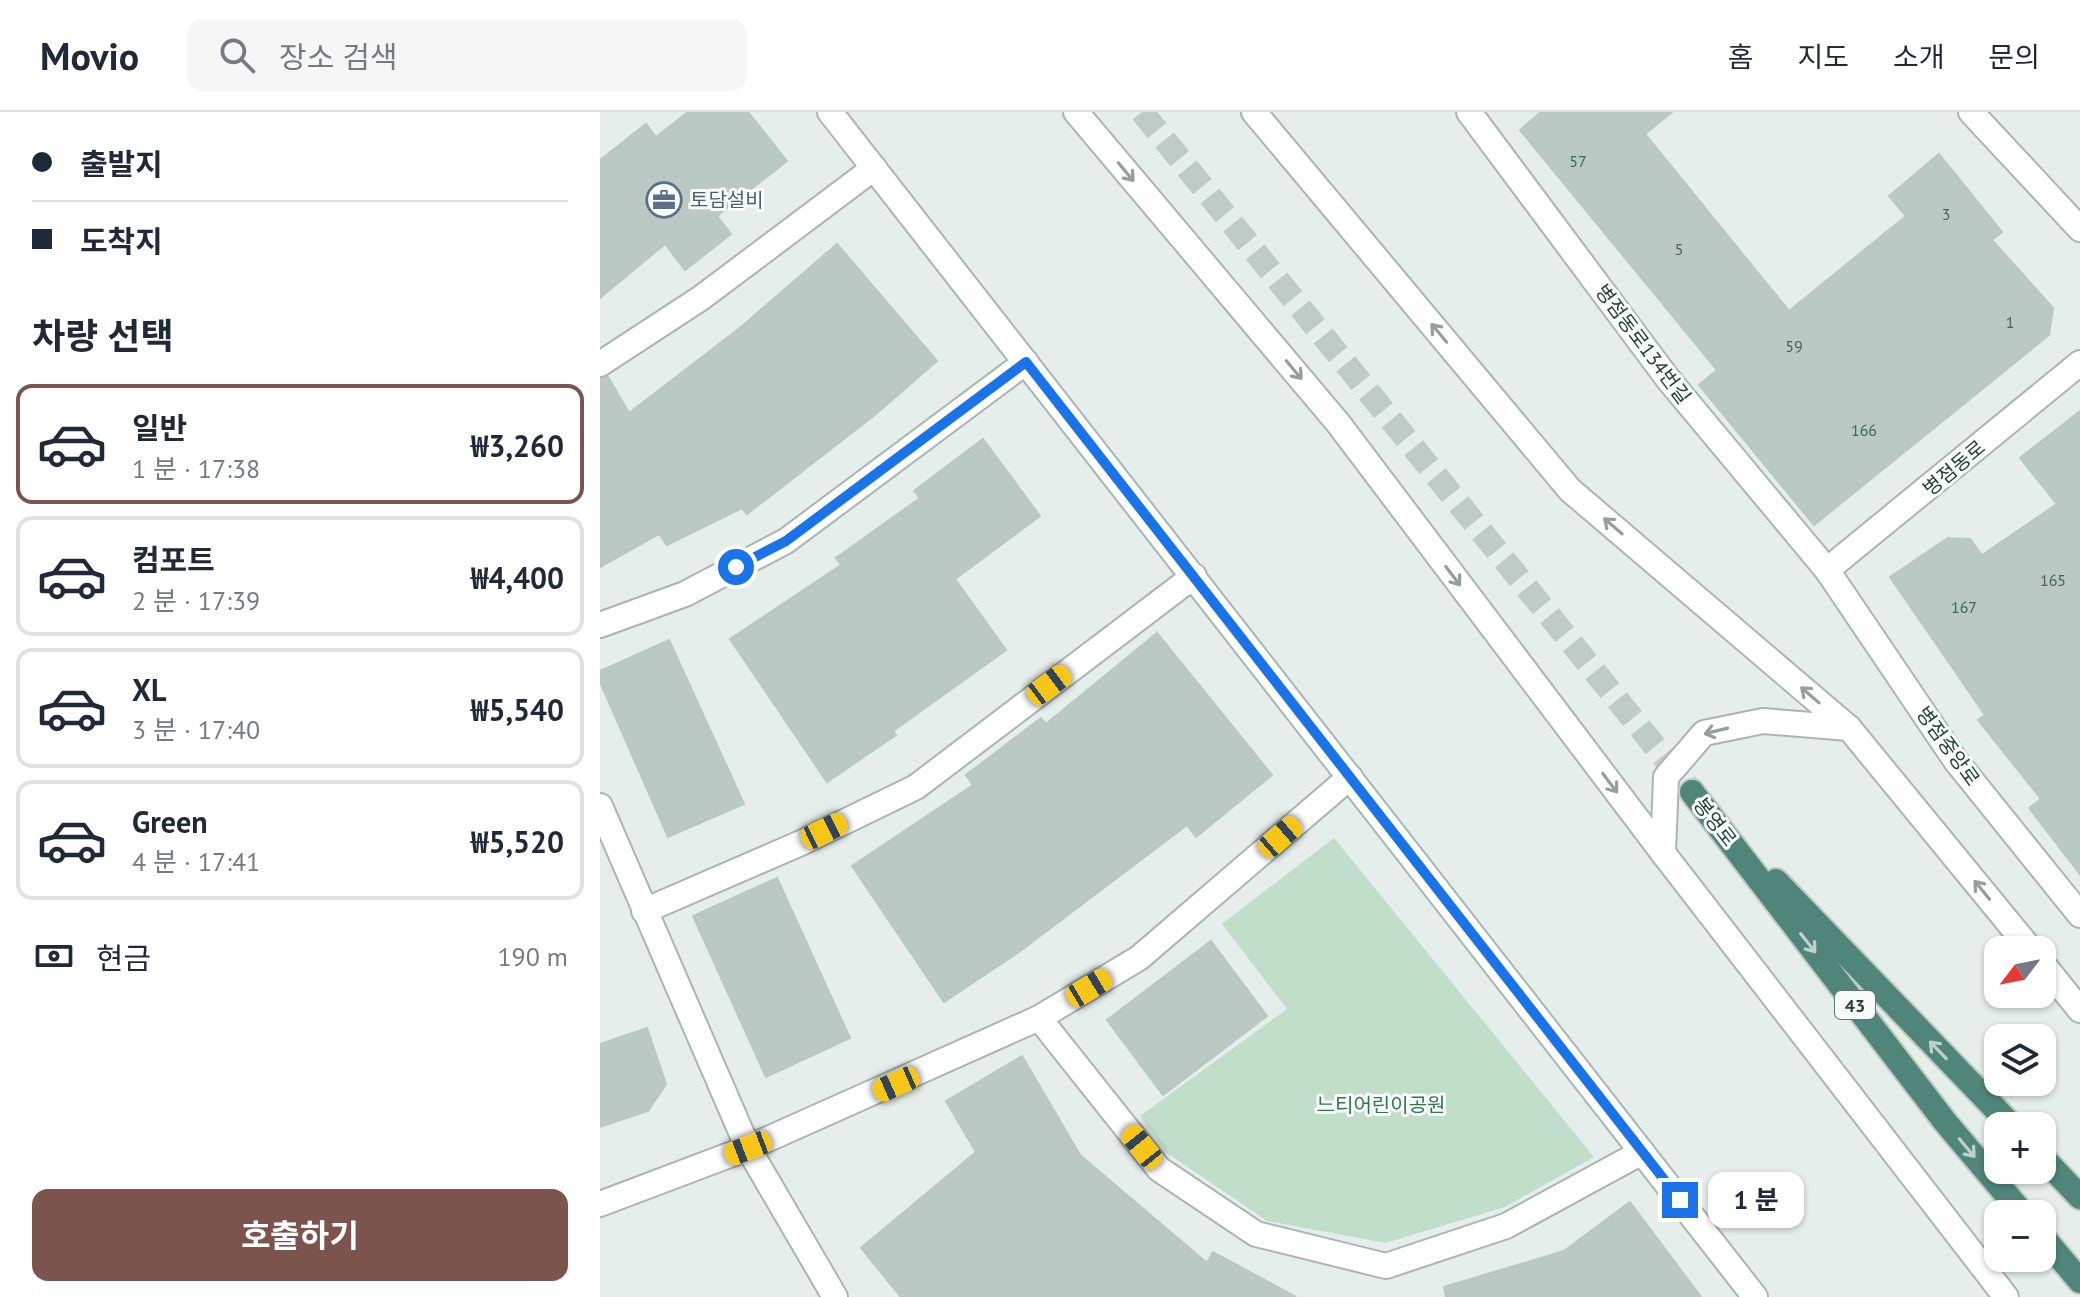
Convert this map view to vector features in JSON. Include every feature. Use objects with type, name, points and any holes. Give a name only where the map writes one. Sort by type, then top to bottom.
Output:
[{"type":"highway","name":"봉영로","points":[[1984,1168],[1946,1123],[1692,792],[1999,1112]]},
{"type":"highway","points":[[2056,1172],[2080,1197]]},
{"type":"highway","name":"봉영로","points":[[1998,1184],[2011,1200]]},
{"type":"highway","points":[[2056,1253],[2080,1281]]},
{"type":"street","points":[[830,112],[1755,1297]]},
{"type":"street","points":[[1076,112],[1338,423],[1663,853],[2006,1297]]},
{"type":"street","points":[[1254,112],[1570,490],[1849,728],[2020,936]]},
{"type":"street","name":"병점동로134번길","points":[[1469,112],[1668,379],[1827,570]]},
{"type":"street","points":[[1971,112],[2080,229]]},
{"type":"street","points":[[600,364],[701,298],[874,168]]},
{"type":"street","points":[[600,625],[685,594],[786,541],[1026,362]]},
{"type":"street","name":"병점동로","points":[[1827,570],[2080,363]]},
{"type":"street","name":"병점중앙로","points":[[1827,570],[1956,761],[2080,915]]},
{"type":"street","points":[[644,911],[801,843],[916,787],[1194,576]]},
{"type":"street","points":[[1663,853],[1666,777],[1704,733],[1763,721],[1849,728]]},
{"type":"street","points":[[600,1204],[748,1148],[1039,1018],[1139,958],[1350,777]]},
{"type":"street","points":[[600,806],[748,1148],[835,1297]]},
{"type":"street","points":[[2056,980],[2080,1010]]},
{"type":"street","points":[[1039,1018],[1159,1169],[1256,1234],[1386,1266],[1506,1226],[1642,1152]]},
{"type":"green space","name":"느티어린이공원","points":[[1334,838],[1594,1157],[1505,1207],[1385,1243],[1267,1221],[1167,1153],[1140,1116],[1287,1009],[1222,924]]},
{"type":"building","points":[[688,112],[748,112],[787,161],[717,216],[731,234],[685,270],[665,244],[600,298],[600,160],[646,124],[656,137]]},
{"type":"building","points":[[1541,112],[1672,112],[1645,134],[1789,311],[1906,216],[1889,196],[1939,154],[2002,232],[1992,240],[2053,308],[2049,335],[1814,525],[1699,385],[1717,370],[1520,130]]},
{"type":"building","points":[[837,244],[937,361],[876,414],[747,514],[742,508],[667,545],[659,534],[600,567],[600,379],[608,377],[629,413],[741,327]]},
{"type":"building","points":[[2080,411],[2080,874],[2029,808],[2041,799],[1978,720],[1985,715],[1890,577],[1948,538],[1970,539],[1982,555],[2057,504],[2020,458]]},
{"type":"building","points":[[983,439],[1040,516],[955,579],[1006,650],[893,731],[896,735],[827,782],[730,639],[841,565],[836,558],[920,498],[914,491]]},
{"type":"building","points":[[1157,633],[1272,775],[1196,837],[1187,825],[1019,952],[944,1002],[852,866],[973,785],[966,775],[1041,718],[1046,724]]},
{"type":"building","points":[[669,640],[744,804],[668,837],[600,682],[600,671]]},
{"type":"building","points":[[777,878],[850,1038],[766,1077],[693,916]]},
{"type":"building","points":[[1211,941],[1267,1016],[1163,1095],[1107,1020]]},
{"type":"building","points":[[647,1028],[666,1084],[648,1111],[600,1127],[600,1044]]},
{"type":"building","points":[[1022,1056],[1080,1155],[1207,1263],[1213,1252],[1296,1297],[901,1297],[861,1248],[976,1152],[946,1101]]},
{"type":"building","points":[[1630,1202],[1701,1297],[1446,1297],[1444,1287],[1564,1251]]},
{"type":"tunnel","points":[[1142,112],[1692,792]]},
{"type":"place","name":"토담설비","points":[[664,200]]},
{"type":"route","points":[[736,567],[786,541],[921,444],[1026,362],[1680,1200]]}]
